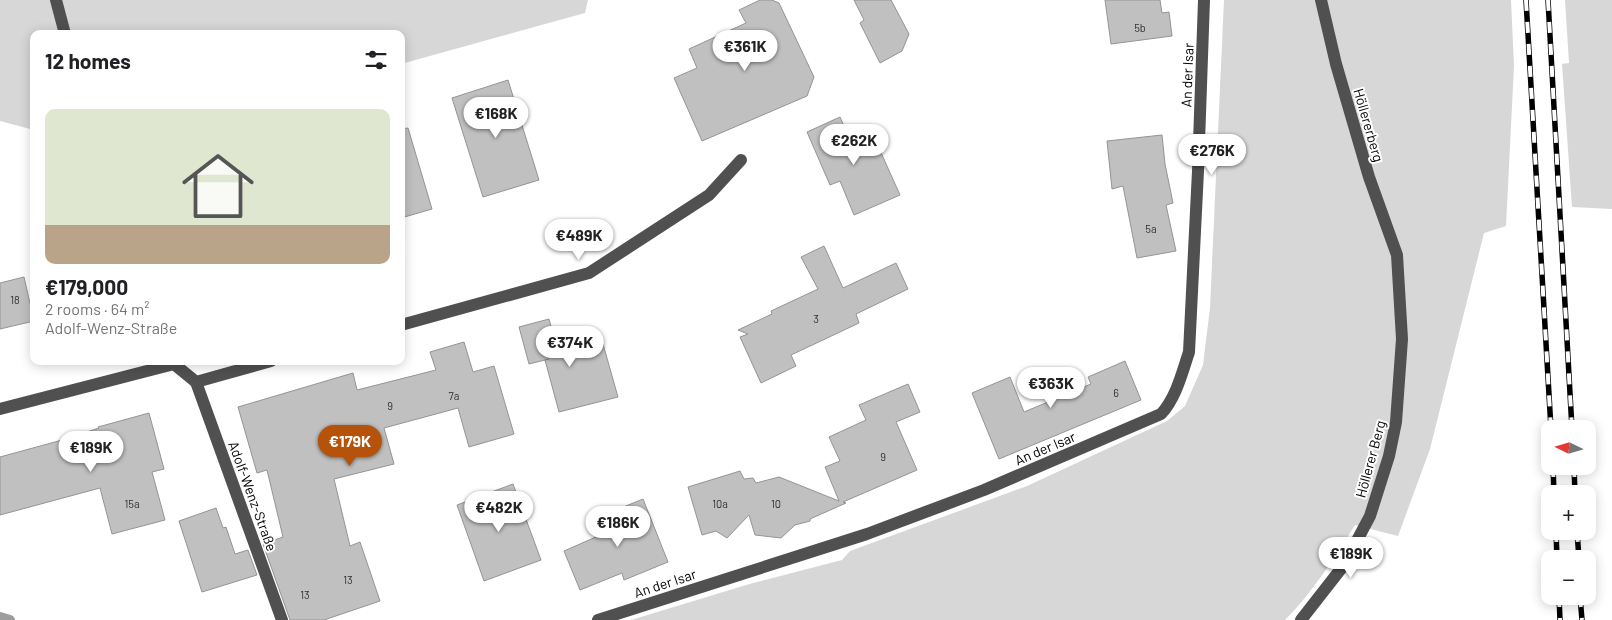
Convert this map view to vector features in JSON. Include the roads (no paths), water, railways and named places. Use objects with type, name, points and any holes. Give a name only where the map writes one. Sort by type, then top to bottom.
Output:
[{"type":"street","points":[[56,0],[65,30]]},
{"type":"street","name":"An der Isar","points":[[598,620],[867,534],[984,490],[1161,414],[1168,406],[1189,352],[1204,0]]},
{"type":"street","name":"Höllererberg","points":[[1321,0],[1336,64],[1369,177],[1398,255]]},
{"type":"street","points":[[405,324],[589,273],[709,195],[741,160]]},
{"type":"street","name":"Höllerer Berg","points":[[1301,620],[1344,565],[1370,516],[1389,456],[1396,422],[1402,339],[1398,255]]},
{"type":"street","points":[[0,409],[166,365]]},
{"type":"street","points":[[176,365],[196,382],[257,365]]},
{"type":"street","name":"Adolf-Wenz-Straße","points":[[196,382],[282,620]]},
{"type":"waterway","points":[[0,617],[10,620]]},
{"type":"railway","points":[[1526,0],[1550,420]]},
{"type":"railway","points":[[1548,0],[1571,420]]},
{"type":"railway","points":[[1553,475],[1554,485]]},
{"type":"railway","points":[[1574,475],[1575,485]]},
{"type":"railway","points":[[1556,540],[1557,550]]},
{"type":"railway","points":[[1578,540],[1578,550]]},
{"type":"railway","points":[[1559,605],[1560,620]]},
{"type":"railway","points":[[1581,605],[1582,620]]}]
